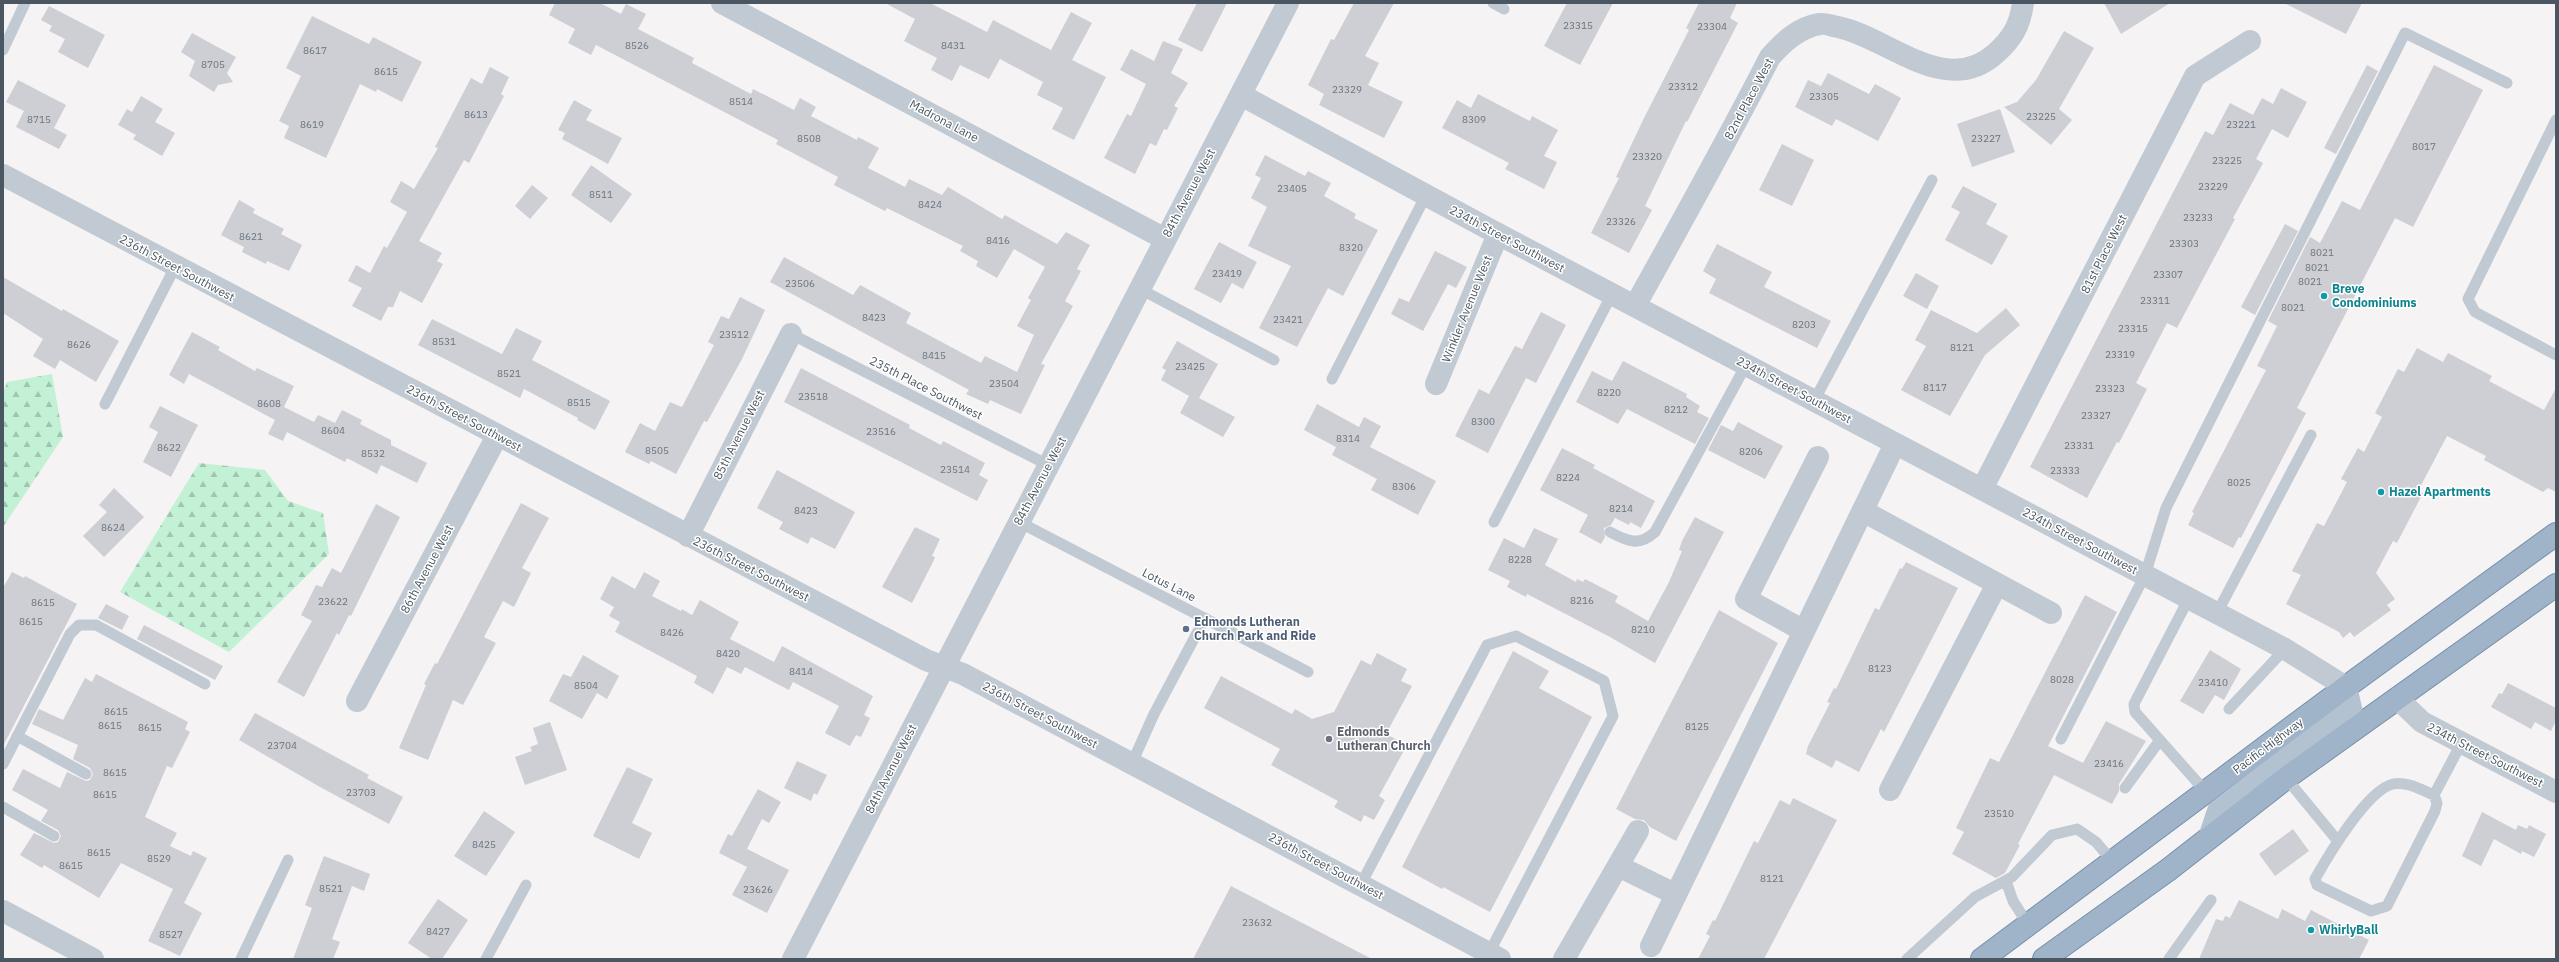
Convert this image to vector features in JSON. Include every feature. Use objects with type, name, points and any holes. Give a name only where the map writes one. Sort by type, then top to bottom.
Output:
[{"type":"highway","name":"Pacific Highway","points":[[1982,959],[2027,923],[2556,534]]},
{"type":"highway","points":[[2044,959],[2209,838],[2286,778],[2556,585]]},
{"type":"main road","points":[[2209,838],[2218,811],[2351,708],[2346,687]]},
{"type":"street","name":"Madrona Lane","points":[[722,3],[1166,238]]},
{"type":"street","name":"84th Avenue West","points":[[793,959],[1288,3]]},
{"type":"street","name":"82nd Place West","points":[[1635,306],[1673,236],[1695,201],[1770,57],[1783,42],[1800,31],[1820,23],[1855,30],[1921,63],[1944,70],[1967,68],[1986,62],[2009,42],[2020,22],[2024,3]]},
{"type":"street","name":"81st Place West","points":[[1982,489],[2195,76],[2250,41]]},
{"type":"street","name":"234th Street Southwest","points":[[1240,95],[1498,234],[2285,649],[2346,687]]},
{"type":"street","name":"236th Street Southwest","points":[[3,175],[174,267],[926,660],[963,674],[1361,884],[1494,956]]},
{"type":"street","name":"Winkler Avenue West","points":[[1436,384],[1498,234]]},
{"type":"street","name":"85th Avenue West","points":[[688,536],[791,334]]},
{"type":"street","name":"86th Avenue West","points":[[357,701],[497,436]]},
{"type":"street","points":[[1651,946],[1895,444]]},
{"type":"street","points":[[1804,631],[1746,599],[1818,457]]},
{"type":"street","points":[[1863,512],[2051,613]]},
{"type":"street","points":[[1890,790],[1997,584]]},
{"type":"street","name":"234th Street Southwest","points":[[2398,698],[2422,722],[2556,792]]},
{"type":"street","points":[[1564,959],[1638,831]]},
{"type":"street","points":[[1618,866],[1675,894]]},
{"type":"street","points":[[3,911],[88,958]]},
{"type":"lane","points":[[3,50],[25,3]]},
{"type":"lane","points":[[1493,3],[1504,9]]},
{"type":"lane","points":[[2062,739],[2145,575],[2166,508],[2405,33],[2507,83]]},
{"type":"lane","points":[[2556,120],[2468,298],[2475,312],[2556,355]]},
{"type":"lane","points":[[1814,401],[1932,180]]},
{"type":"lane","points":[[1332,379],[1426,195]]},
{"type":"lane","points":[[105,404],[174,267]]},
{"type":"lane","points":[[1140,289],[1274,360]]},
{"type":"lane","points":[[1494,522],[1612,294]]},
{"type":"lane","name":"235th Place Southwest","points":[[791,334],[1048,465]]},
{"type":"lane","points":[[1610,532],[1634,543],[1648,538],[1655,532],[1746,365]]},
{"type":"lane","points":[[2217,613],[2311,435]]},
{"type":"lane","name":"Lotus Lane","points":[[1019,522],[1308,672]]},
{"type":"lane","points":[[2189,598],[2134,704],[2135,712],[2206,792]]},
{"type":"lane","points":[[1132,763],[1154,714],[1205,618]]},
{"type":"lane","points":[[3,764],[70,634],[79,625],[96,625],[205,684]]},
{"type":"lane","points":[[1361,884],[1487,645],[1516,636],[1604,681],[1613,716],[1494,956]]},
{"type":"lane","points":[[2229,709],[2285,649]]},
{"type":"lane","points":[[17,736],[86,774]]},
{"type":"lane","points":[[2125,788],[2160,740]]},
{"type":"lane","points":[[2434,795],[2462,742]]},
{"type":"lane","points":[[2286,778],[2337,840]]},
{"type":"lane","points":[[2403,783],[2434,795],[2437,803],[2435,811],[2387,906],[2380,910],[2371,911],[2317,885],[2315,879],[2337,840],[2379,792],[2392,784],[2403,783]]},
{"type":"lane","points":[[3,807],[54,836]]},
{"type":"lane","points":[[1908,959],[1975,897],[2012,877],[2052,834],[2078,828],[2096,842],[2112,861]]},
{"type":"lane","points":[[241,959],[288,860]]},
{"type":"lane","points":[[2006,881],[2013,901],[2027,923]]},
{"type":"lane","points":[[486,959],[526,885]]},
{"type":"lane","points":[[2169,959],[2211,900]]},
{"type":"green space","points":[[52,374],[63,437],[3,527],[3,393],[7,382]]},
{"type":"green space","points":[[199,463],[265,470],[288,501],[323,513],[329,554],[229,652],[120,592]]},
{"type":"building","points":[[555,3],[600,3],[621,14],[626,4],[646,14],[638,29],[694,58],[692,63],[751,94],[753,89],[794,110],[800,98],[816,107],[811,116],[857,140],[858,137],[879,148],[868,168],[905,187],[909,179],[942,195],[948,187],[1002,219],[1005,215],[1057,244],[1066,232],[1090,245],[1077,269],[1081,271],[1065,301],[1073,306],[1041,364],[1045,365],[1021,414],[990,400],[988,404],[966,394],[969,390],[770,282],[784,257],[853,295],[860,285],[911,313],[906,323],[981,363],[985,356],[1017,372],[1034,335],[1017,326],[1031,300],[1028,298],[1045,267],[1014,249],[997,278],[976,266],[978,261],[960,251],[963,246],[887,208],[885,211],[834,185],[838,177],[776,144],[778,140],[596,45],[591,55],[568,43],[575,29],[549,15]]},
{"type":"building","points":[[885,3],[930,3],[987,32],[993,20],[1051,50],[1071,12],[1092,23],[1072,60],[1106,77],[1074,140],[1052,129],[1063,108],[1037,95],[1043,82],[1000,59],[989,79],[960,65],[952,81],[931,70],[937,58],[904,41],[915,19]]},
{"type":"building","points":[[1197,3],[1227,3],[1202,52],[1178,40]]},
{"type":"building","points":[[1354,3],[1394,3],[1365,56],[1379,63],[1368,85],[1403,102],[1384,138],[1319,105],[1324,94],[1308,85],[1331,39],[1334,40]]},
{"type":"building","points":[[1567,3],[1613,3],[1580,65],[1544,46]]},
{"type":"building","points":[[1699,3],[1737,3],[1730,18],[1738,23],[1687,122],[1686,121],[1645,206],[1652,210],[1629,253],[1591,233],[1619,178],[1616,177],[1644,118],[1689,30],[1686,28]]},
{"type":"building","points":[[2104,3],[2170,3],[2121,34]]},
{"type":"building","points":[[2284,3],[2362,3],[2346,34]]},
{"type":"building","points":[[49,6],[105,35],[88,68],[58,52],[65,39],[49,31],[52,26],[41,20]]},
{"type":"building","points":[[312,16],[369,44],[373,37],[422,62],[402,102],[377,89],[376,92],[360,84],[326,158],[284,138],[289,126],[279,121],[301,76],[286,68]]},
{"type":"building","points":[[2064,31],[2094,48],[2059,109],[2072,120],[2051,145],[2004,107],[2017,102],[2036,80]]},
{"type":"building","points":[[192,33],[236,57],[227,73],[233,82],[218,85],[214,92],[189,76],[195,61],[181,52]]},
{"type":"building","points":[[1163,41],[1183,49],[1171,73],[1188,83],[1174,106],[1178,108],[1167,130],[1164,129],[1156,146],[1150,143],[1135,174],[1104,158],[1127,114],[1131,116],[1146,84],[1120,70],[1131,49],[1154,61]]},
{"type":"building","points":[[2367,65],[2378,71],[2336,154],[2324,148]]},
{"type":"building","points":[[2434,65],[2483,90],[2413,227],[2395,218],[2297,408],[2306,413],[2241,538],[2239,537],[2233,548],[2188,525],[2194,513],[2192,512],[2266,370],[2257,366],[2277,326],[2268,321],[2310,237],[2320,243],[2342,201],[2360,210]]},
{"type":"building","points":[[490,67],[509,77],[501,94],[504,96],[469,163],[464,160],[419,241],[442,253],[437,261],[443,264],[422,303],[400,291],[393,307],[388,307],[381,321],[352,306],[362,288],[348,281],[356,265],[370,273],[384,246],[387,248],[407,212],[390,202],[401,181],[414,189],[438,148],[435,147],[471,78],[482,84]]},
{"type":"building","points":[[1828,73],[1869,94],[1875,84],[1901,98],[1878,141],[1836,119],[1832,126],[1795,107],[1808,80],[1821,86]]},
{"type":"building","points":[[18,80],[66,105],[54,128],[67,135],[59,149],[16,127],[24,111],[6,102]]},
{"type":"building","points":[[2281,88],[2307,102],[2288,138],[2272,129],[2256,159],[2263,163],[2177,328],[2167,323],[2136,383],[2147,389],[2119,443],[2117,442],[2087,498],[2030,467],[2205,131],[2213,135],[2230,103],[2253,115],[2262,98],[2273,104]]},
{"type":"building","points":[[1478,94],[1530,121],[1532,116],[1558,130],[1544,156],[1557,162],[1544,189],[1505,169],[1509,163],[1442,128],[1457,100],[1471,108]]},
{"type":"building","points":[[141,96],[163,109],[155,122],[175,133],[162,156],[133,139],[136,135],[118,125],[127,109],[132,112]]},
{"type":"building","points":[[574,100],[592,110],[586,120],[622,138],[608,164],[562,139],[565,133],[558,130]]},
{"type":"building","points":[[2000,109],[2015,152],[1972,167],[1957,124]]},
{"type":"building","points":[[1782,144],[1814,160],[1792,206],[1759,190]]},
{"type":"building","points":[[1265,155],[1305,176],[1308,171],[1331,183],[1324,196],[1356,214],[1354,218],[1378,230],[1343,296],[1328,288],[1297,347],[1259,328],[1291,266],[1248,246],[1267,207],[1251,198],[1261,178],[1255,175]]},
{"type":"building","points":[[591,165],[632,194],[611,223],[571,195]]},
{"type":"building","points":[[532,185],[548,198],[530,219],[515,206]]},
{"type":"building","points":[[1963,186],[1997,204],[1986,224],[2008,236],[1992,265],[1945,240],[1960,212],[1951,207]]},
{"type":"building","points":[[239,200],[255,209],[253,213],[284,229],[281,234],[302,245],[289,271],[267,261],[266,264],[242,252],[244,247],[221,235]]},
{"type":"building","points":[[2285,224],[2298,231],[2255,315],[2241,307]]},
{"type":"building","points":[[1219,242],[1257,262],[1243,289],[1232,283],[1221,303],[1194,289]]},
{"type":"building","points":[[1717,244],[1772,272],[1764,287],[1831,321],[1817,348],[1709,293],[1716,279],[1703,271]]},
{"type":"building","points":[[1435,251],[1467,267],[1456,288],[1448,284],[1423,331],[1391,314],[1399,298],[1409,302]]},
{"type":"building","points":[[1916,273],[1939,286],[1927,309],[1903,296]]},
{"type":"building","points":[[3,277],[62,311],[63,309],[119,341],[96,382],[60,360],[55,369],[33,356],[43,339],[3,313]]},
{"type":"building","points":[[740,297],[765,310],[742,359],[707,422],[704,421],[676,474],[651,461],[649,464],[625,452],[640,423],[655,431],[670,402],[682,407],[714,345],[708,342],[721,316],[729,319]]},
{"type":"building","points":[[2006,308],[2020,325],[1985,355],[1950,416],[1901,390],[1926,346],[1915,340],[1931,310],[1977,333]]},
{"type":"building","points":[[1541,312],[1566,325],[1536,383],[1526,378],[1488,453],[1455,436],[1479,389],[1489,394],[1515,346],[1522,349]]},
{"type":"building","points":[[432,319],[502,354],[516,328],[542,341],[532,360],[610,401],[595,430],[577,420],[578,418],[524,389],[520,398],[418,345]]},
{"type":"building","points":[[192,332],[220,347],[218,350],[255,371],[257,368],[294,386],[284,407],[314,422],[318,415],[335,423],[342,410],[362,420],[360,424],[391,440],[391,445],[427,463],[417,483],[381,465],[377,474],[347,458],[345,462],[287,432],[283,441],[268,434],[275,420],[189,374],[184,384],[169,375]]},
{"type":"building","points":[[1177,341],[1218,364],[1199,398],[1235,417],[1223,437],[1180,413],[1189,396],[1161,380],[1166,370],[1162,368]]},
{"type":"building","name":"Hazel Apartments","points":[[2417,348],[2443,362],[2448,353],[2492,376],[2489,381],[2544,410],[2556,388],[2556,492],[2548,488],[2543,492],[2484,460],[2486,456],[2447,436],[2418,491],[2423,493],[2397,543],[2393,541],[2376,573],[2395,599],[2387,605],[2391,610],[2354,637],[2350,632],[2343,638],[2339,632],[2286,604],[2301,575],[2292,571],[2317,523],[2324,526],[2347,482],[2341,479],[2358,448],[2364,452],[2382,417],[2375,413],[2398,369],[2404,372]]},
{"type":"building","points":[[1623,361],[1687,394],[1686,397],[1700,406],[1697,412],[1709,418],[1695,444],[1627,409],[1618,424],[1576,402],[1592,371],[1612,381]]},
{"type":"building","points":[[801,368],[910,425],[909,428],[941,445],[943,441],[985,463],[979,475],[988,480],[977,501],[784,402]]},
{"type":"building","points":[[1317,404],[1359,427],[1364,417],[1381,426],[1370,447],[1436,481],[1418,515],[1371,490],[1377,479],[1332,455],[1336,447],[1304,430]]},
{"type":"building","points":[[160,406],[198,425],[171,477],[143,462],[158,432],[149,427]]},
{"type":"building","points":[[1738,422],[1783,446],[1765,479],[1708,450],[1721,425],[1733,431]]},
{"type":"building","points":[[1562,448],[1595,465],[1593,468],[1655,501],[1641,528],[1630,522],[1629,525],[1615,518],[1611,525],[1604,528],[1605,537],[1601,544],[1579,532],[1588,515],[1540,490]]},
{"type":"building","points":[[777,470],[855,512],[835,549],[811,537],[808,544],[779,529],[783,522],[757,508]]},
{"type":"building","points":[[114,488],[144,517],[104,557],[83,536],[107,512],[99,505]]},
{"type":"building","points":[[521,503],[549,518],[522,568],[531,573],[514,607],[503,601],[484,637],[496,643],[463,705],[453,700],[428,760],[399,748],[426,685],[424,684],[435,663],[437,664]]},
{"type":"building","points":[[376,504],[400,517],[351,616],[349,615],[339,635],[337,633],[304,697],[277,682],[312,621],[301,615],[316,585],[322,587],[332,568],[341,573]]},
{"type":"building","points":[[1695,517],[1724,532],[1655,663],[1610,637],[1527,594],[1526,597],[1507,587],[1510,581],[1488,570],[1504,538],[1524,548],[1534,528],[1558,539],[1545,565],[1576,582],[1577,579],[1583,582],[1585,579],[1618,596],[1615,602],[1648,621],[1669,582],[1682,551],[1679,550],[1682,541]]},
{"type":"building","points":[[915,527],[940,539],[932,556],[935,557],[933,562],[912,603],[882,587]]},
{"type":"building","points":[[1906,562],[1958,588],[1884,732],[1881,729],[1859,772],[1836,760],[1832,768],[1806,754],[1808,746],[1830,703],[1827,702],[1834,688],[1836,689],[1875,608],[1879,610],[1900,568],[1902,569]]},
{"type":"building","points":[[12,572],[24,578],[25,576],[77,604],[3,746],[3,588]]},
{"type":"building","points":[[644,572],[660,581],[652,596],[692,615],[700,600],[739,622],[730,639],[774,662],[782,646],[873,696],[864,715],[870,718],[861,737],[856,735],[850,746],[825,733],[839,706],[793,682],[789,690],[745,667],[741,674],[727,667],[713,694],[694,683],[697,676],[615,632],[620,622],[609,616],[614,607],[600,599],[612,576],[635,589]]},
{"type":"building","points":[[2085,595],[2117,612],[2048,746],[2083,763],[2106,721],[2146,741],[2119,784],[2119,791],[2112,804],[2054,775],[2018,844],[2020,845],[2005,873],[1996,878],[1952,854],[1964,832],[1956,828],[1990,758],[1999,762]]},
{"type":"building","points":[[106,604],[129,616],[122,630],[98,618]]},
{"type":"building","points":[[1719,610],[1778,643],[1676,841],[1650,827],[1644,820],[1635,819],[1616,809]]},
{"type":"building","points":[[144,625],[223,666],[215,680],[137,639]]},
{"type":"building","points":[[2210,650],[2241,669],[2224,700],[2215,695],[2203,714],[2180,701]]},
{"type":"building","points":[[1513,651],[1549,671],[1539,688],[1592,717],[1490,912],[1443,887],[1442,889],[1402,867]]},
{"type":"building","name":"Edmonds Lutheran Church","points":[[1377,653],[1407,669],[1401,681],[1412,686],[1386,734],[1407,745],[1379,796],[1385,800],[1374,820],[1364,815],[1361,822],[1334,807],[1338,801],[1271,765],[1280,749],[1204,708],[1221,676],[1292,714],[1295,709],[1312,719],[1334,712],[1361,660],[1371,665]]},
{"type":"building","points":[[583,655],[619,676],[607,699],[597,693],[582,719],[549,701],[563,674],[571,677]]},
{"type":"building","points":[[96,674],[188,722],[185,729],[190,732],[172,768],[167,766],[145,817],[177,833],[170,846],[191,856],[193,851],[207,858],[184,903],[202,913],[180,956],[148,941],[173,889],[121,863],[99,898],[44,865],[42,868],[20,855],[34,833],[54,843],[58,842],[61,836],[58,830],[41,821],[48,810],[12,790],[23,769],[60,788],[67,772],[86,781],[90,780],[93,774],[90,768],[73,759],[78,745],[32,724],[39,709],[63,720],[85,678],[92,682]]},
{"type":"building","points":[[2508,683],[2556,708],[2556,721],[2551,731],[2535,722],[2531,729],[2491,707],[2499,693],[2502,694]]},
{"type":"building","points":[[255,713],[369,775],[367,778],[403,797],[389,824],[320,787],[239,740]]},
{"type":"building","points":[[550,722],[567,770],[525,785],[515,757],[532,751],[530,747],[538,744],[533,728]]},
{"type":"building","points":[[797,761],[827,775],[817,795],[814,793],[811,801],[784,788]]},
{"type":"building","points":[[627,767],[653,779],[632,823],[652,833],[639,859],[593,836]]},
{"type":"building","points":[[758,789],[781,802],[769,823],[762,819],[747,849],[789,870],[767,913],[732,895],[747,867],[719,853],[728,834],[732,836]]},
{"type":"building","points":[[1793,798],[1837,820],[1764,959],[1698,959],[1710,936],[1706,934],[1713,920],[1715,921],[1754,841],[1758,843],[1780,800],[1790,805]]},
{"type":"building","points":[[484,811],[515,832],[486,876],[454,856]]},
{"type":"building","points":[[2482,812],[2516,830],[2518,825],[2527,829],[2529,825],[2546,834],[2534,857],[2522,851],[2521,854],[2494,839],[2481,866],[2462,856]]},
{"type":"building","points":[[2293,829],[2309,851],[2275,876],[2259,854]]},
{"type":"building","points":[[324,856],[370,874],[364,891],[352,886],[332,939],[340,942],[333,959],[293,959],[312,908],[305,905]]},
{"type":"building","points":[[1231,886],[1372,959],[1193,959]]},
{"type":"building","points":[[438,899],[468,920],[442,959],[432,959],[408,943]]},
{"type":"building","points":[[2239,900],[2278,919],[2282,909],[2305,921],[2311,910],[2369,940],[2359,959],[2199,959],[2216,919],[2223,921],[2225,916],[2230,918]]},
{"type":"place","name":"Breve Condominiums","points":[[2324,296]]},
{"type":"place","name":"Hazel Apartments","points":[[2381,492]]},
{"type":"place","name":"Edmonds Lutheran Church Park and Ride","points":[[1186,629]]},
{"type":"place","name":"Edmonds Lutheran Church","points":[[1329,739]]},
{"type":"place","name":"WhirlyBall","points":[[2311,930]]}]
